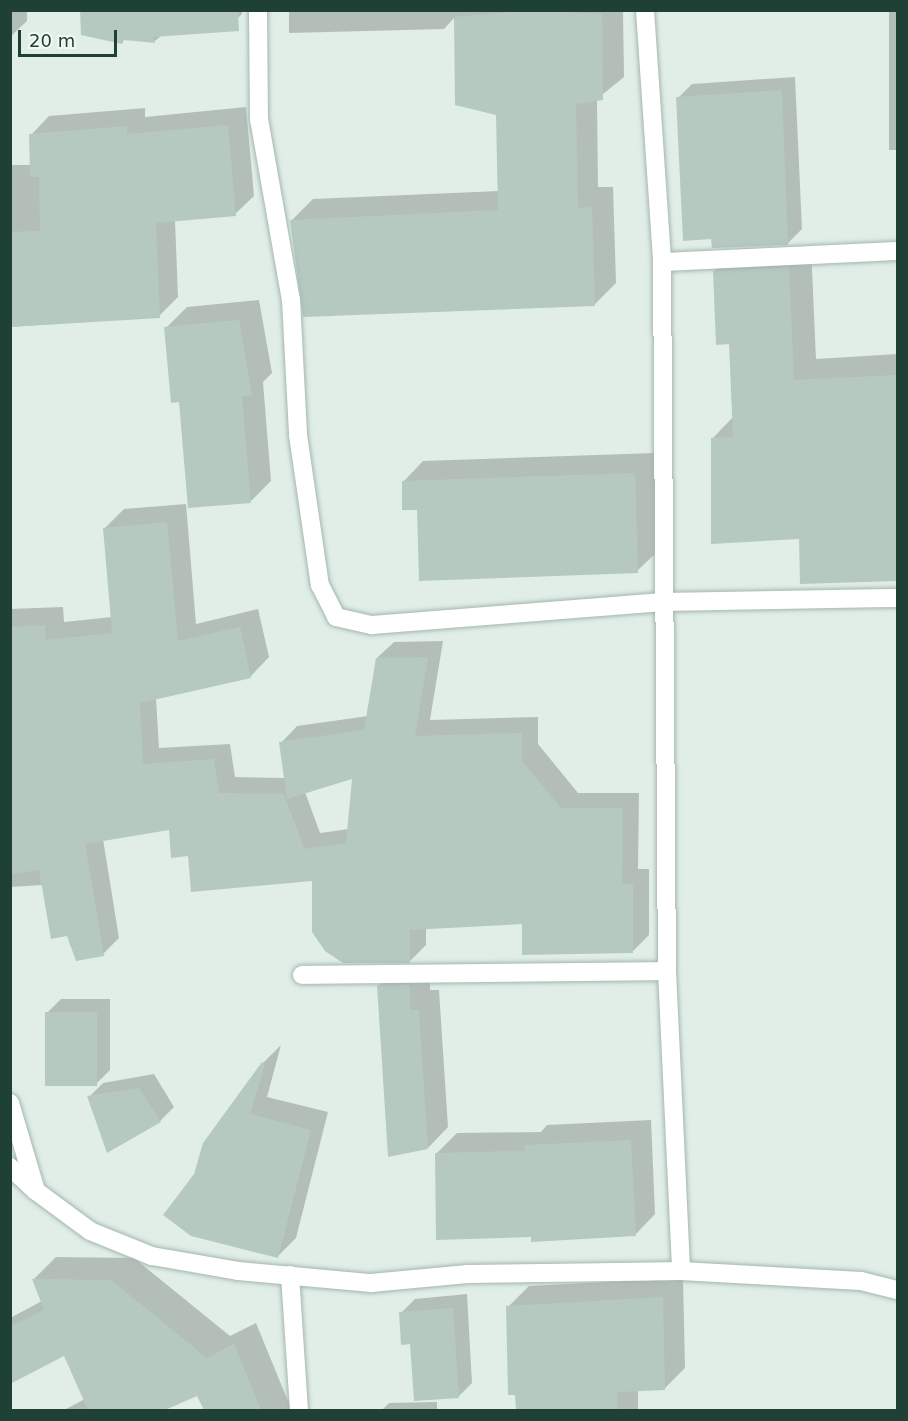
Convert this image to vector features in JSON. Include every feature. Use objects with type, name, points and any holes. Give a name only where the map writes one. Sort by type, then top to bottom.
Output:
[{"type":"street","points":[[258,10],[259,119],[291,300],[298,435],[320,585],[336,617],[372,625],[663,602],[897,598]]},
{"type":"street","points":[[645,10],[662,262],[667,971],[681,1271]]},
{"type":"street","points":[[662,262],[897,251]]},
{"type":"street","points":[[302,975],[667,971]]},
{"type":"street","points":[[10,1103],[36,1191]]},
{"type":"street","points":[[10,1167],[36,1191],[90,1230],[152,1256],[290,1275],[371,1283],[468,1274],[681,1271],[861,1281],[897,1290]]},
{"type":"street","points":[[290,1275],[299,1410]]},
{"type":"building","points":[[80,10],[238,10],[239,31],[153,37],[155,43],[124,40],[122,44],[81,35]]},
{"type":"building","points":[[532,10],[602,14],[603,100],[576,104],[578,208],[592,207],[595,306],[303,317],[290,220],[498,210],[496,115],[455,105],[454,17]]},
{"type":"building","points":[[782,90],[788,245],[712,248],[711,239],[683,241],[676,97]]},
{"type":"building","points":[[228,125],[236,216],[156,223],[160,318],[10,327],[10,232],[40,231],[39,177],[30,177],[29,134],[127,126],[127,134]]},
{"type":"building","points":[[789,267],[794,380],[897,375],[897,581],[800,584],[799,539],[711,544],[711,438],[733,437],[729,344],[716,345],[713,271]]},
{"type":"building","points":[[239,320],[252,395],[242,396],[251,503],[188,508],[179,402],[171,403],[164,327]]},
{"type":"building","points":[[635,473],[638,573],[419,581],[417,510],[402,510],[402,481]]},
{"type":"building","points":[[167,522],[178,641],[240,627],[251,678],[140,703],[143,764],[214,759],[219,793],[284,794],[304,849],[346,843],[352,779],[287,799],[279,742],[364,730],[376,658],[428,657],[415,736],[522,733],[522,761],[561,808],[623,808],[622,884],[633,884],[633,953],[522,955],[522,924],[410,930],[410,963],[343,963],[325,951],[312,932],[312,881],[191,892],[188,856],[171,858],[169,830],[85,844],[104,956],[76,961],[67,936],[51,939],[39,870],[10,874],[10,627],[45,625],[46,640],[112,633],[103,528]]},
{"type":"building","points":[[377,985],[410,985],[410,1010],[419,1010],[428,1149],[388,1157]]},
{"type":"building","points":[[45,1012],[97,1012],[97,1086],[45,1086]]},
{"type":"building","points":[[262,1062],[265,1064],[250,1114],[311,1130],[278,1258],[191,1236],[163,1215],[194,1174],[203,1143]]},
{"type":"building","points":[[139,1088],[161,1122],[107,1153],[87,1096]]},
{"type":"building","points":[[631,1140],[636,1236],[531,1242],[531,1237],[436,1240],[435,1153],[525,1151],[525,1145]]},
{"type":"building","points":[[32,1279],[111,1280],[207,1358],[234,1344],[261,1410],[204,1410],[197,1396],[165,1410],[88,1410],[64,1356],[10,1384],[10,1327],[44,1310]]},
{"type":"building","points":[[663,1297],[665,1390],[617,1392],[618,1410],[516,1410],[515,1395],[508,1395],[506,1306]]},
{"type":"building","points":[[453,1308],[459,1398],[414,1401],[410,1344],[401,1345],[399,1312]]}]
